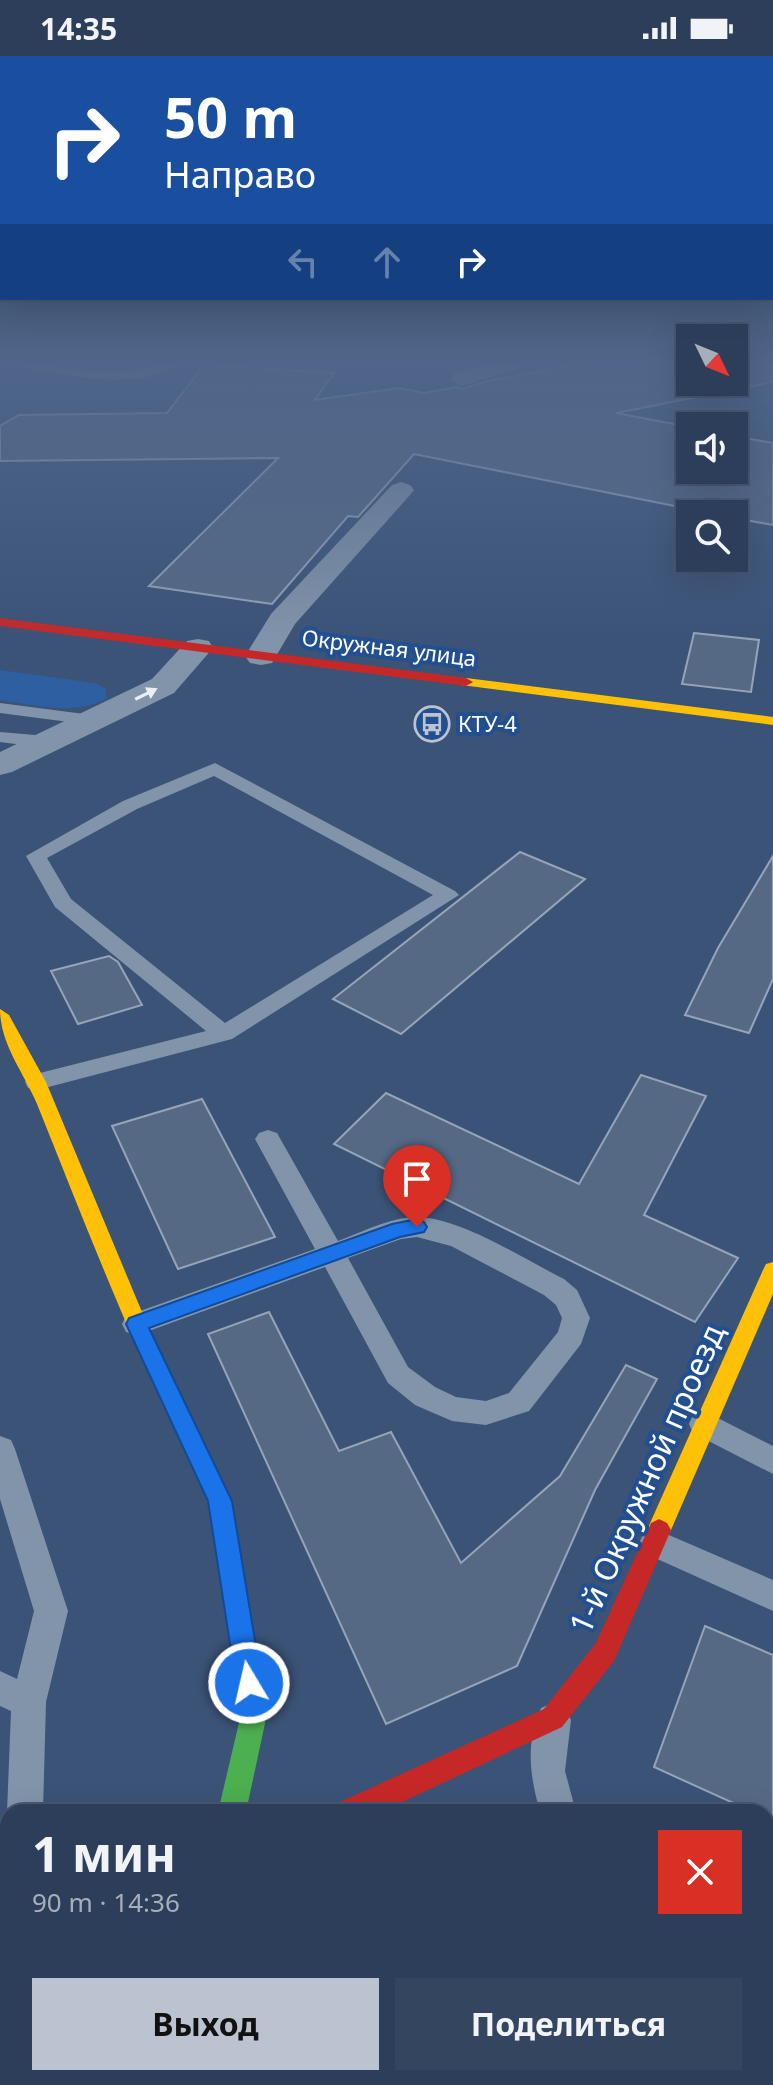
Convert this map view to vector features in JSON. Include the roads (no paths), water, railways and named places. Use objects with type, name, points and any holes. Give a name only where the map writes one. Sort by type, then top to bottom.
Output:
[{"type":"street","points":[[261,656],[282,620],[401,490]]},
{"type":"street","name":"Окружная улица","points":[[0,622],[773,721]]},
{"type":"street","points":[[3,755],[47,742],[163,686],[198,648]]},
{"type":"street","points":[[0,1015],[37,1082],[136,1324],[220,1501],[254,1714],[234,1804]]},
{"type":"street","name":"1-й Окружной проезд","points":[[367,1804],[553,1718],[605,1652],[773,1270]]},
{"type":"lane","points":[[0,708],[92,720]]},
{"type":"lane","points":[[37,1082],[224,1034],[448,895],[215,769],[130,805],[36,856],[62,903],[224,1034]]},
{"type":"lane","points":[[136,1324],[332,1253],[399,1229],[417,1227],[441,1231],[554,1287],[567,1298],[576,1318],[571,1336],[519,1402],[486,1413],[452,1409],[425,1396],[398,1375],[332,1253],[268,1139]]},
{"type":"lane","points":[[704,1424],[773,1461]]},
{"type":"lane","points":[[0,1449],[51,1611],[15,1695],[24,1804]]},
{"type":"lane","points":[[655,1543],[773,1596]]},
{"type":"lane","points":[[553,1718],[547,1771],[556,1804]]},
{"type":"place","name":"КТУ-4","points":[[432,724]]}]
